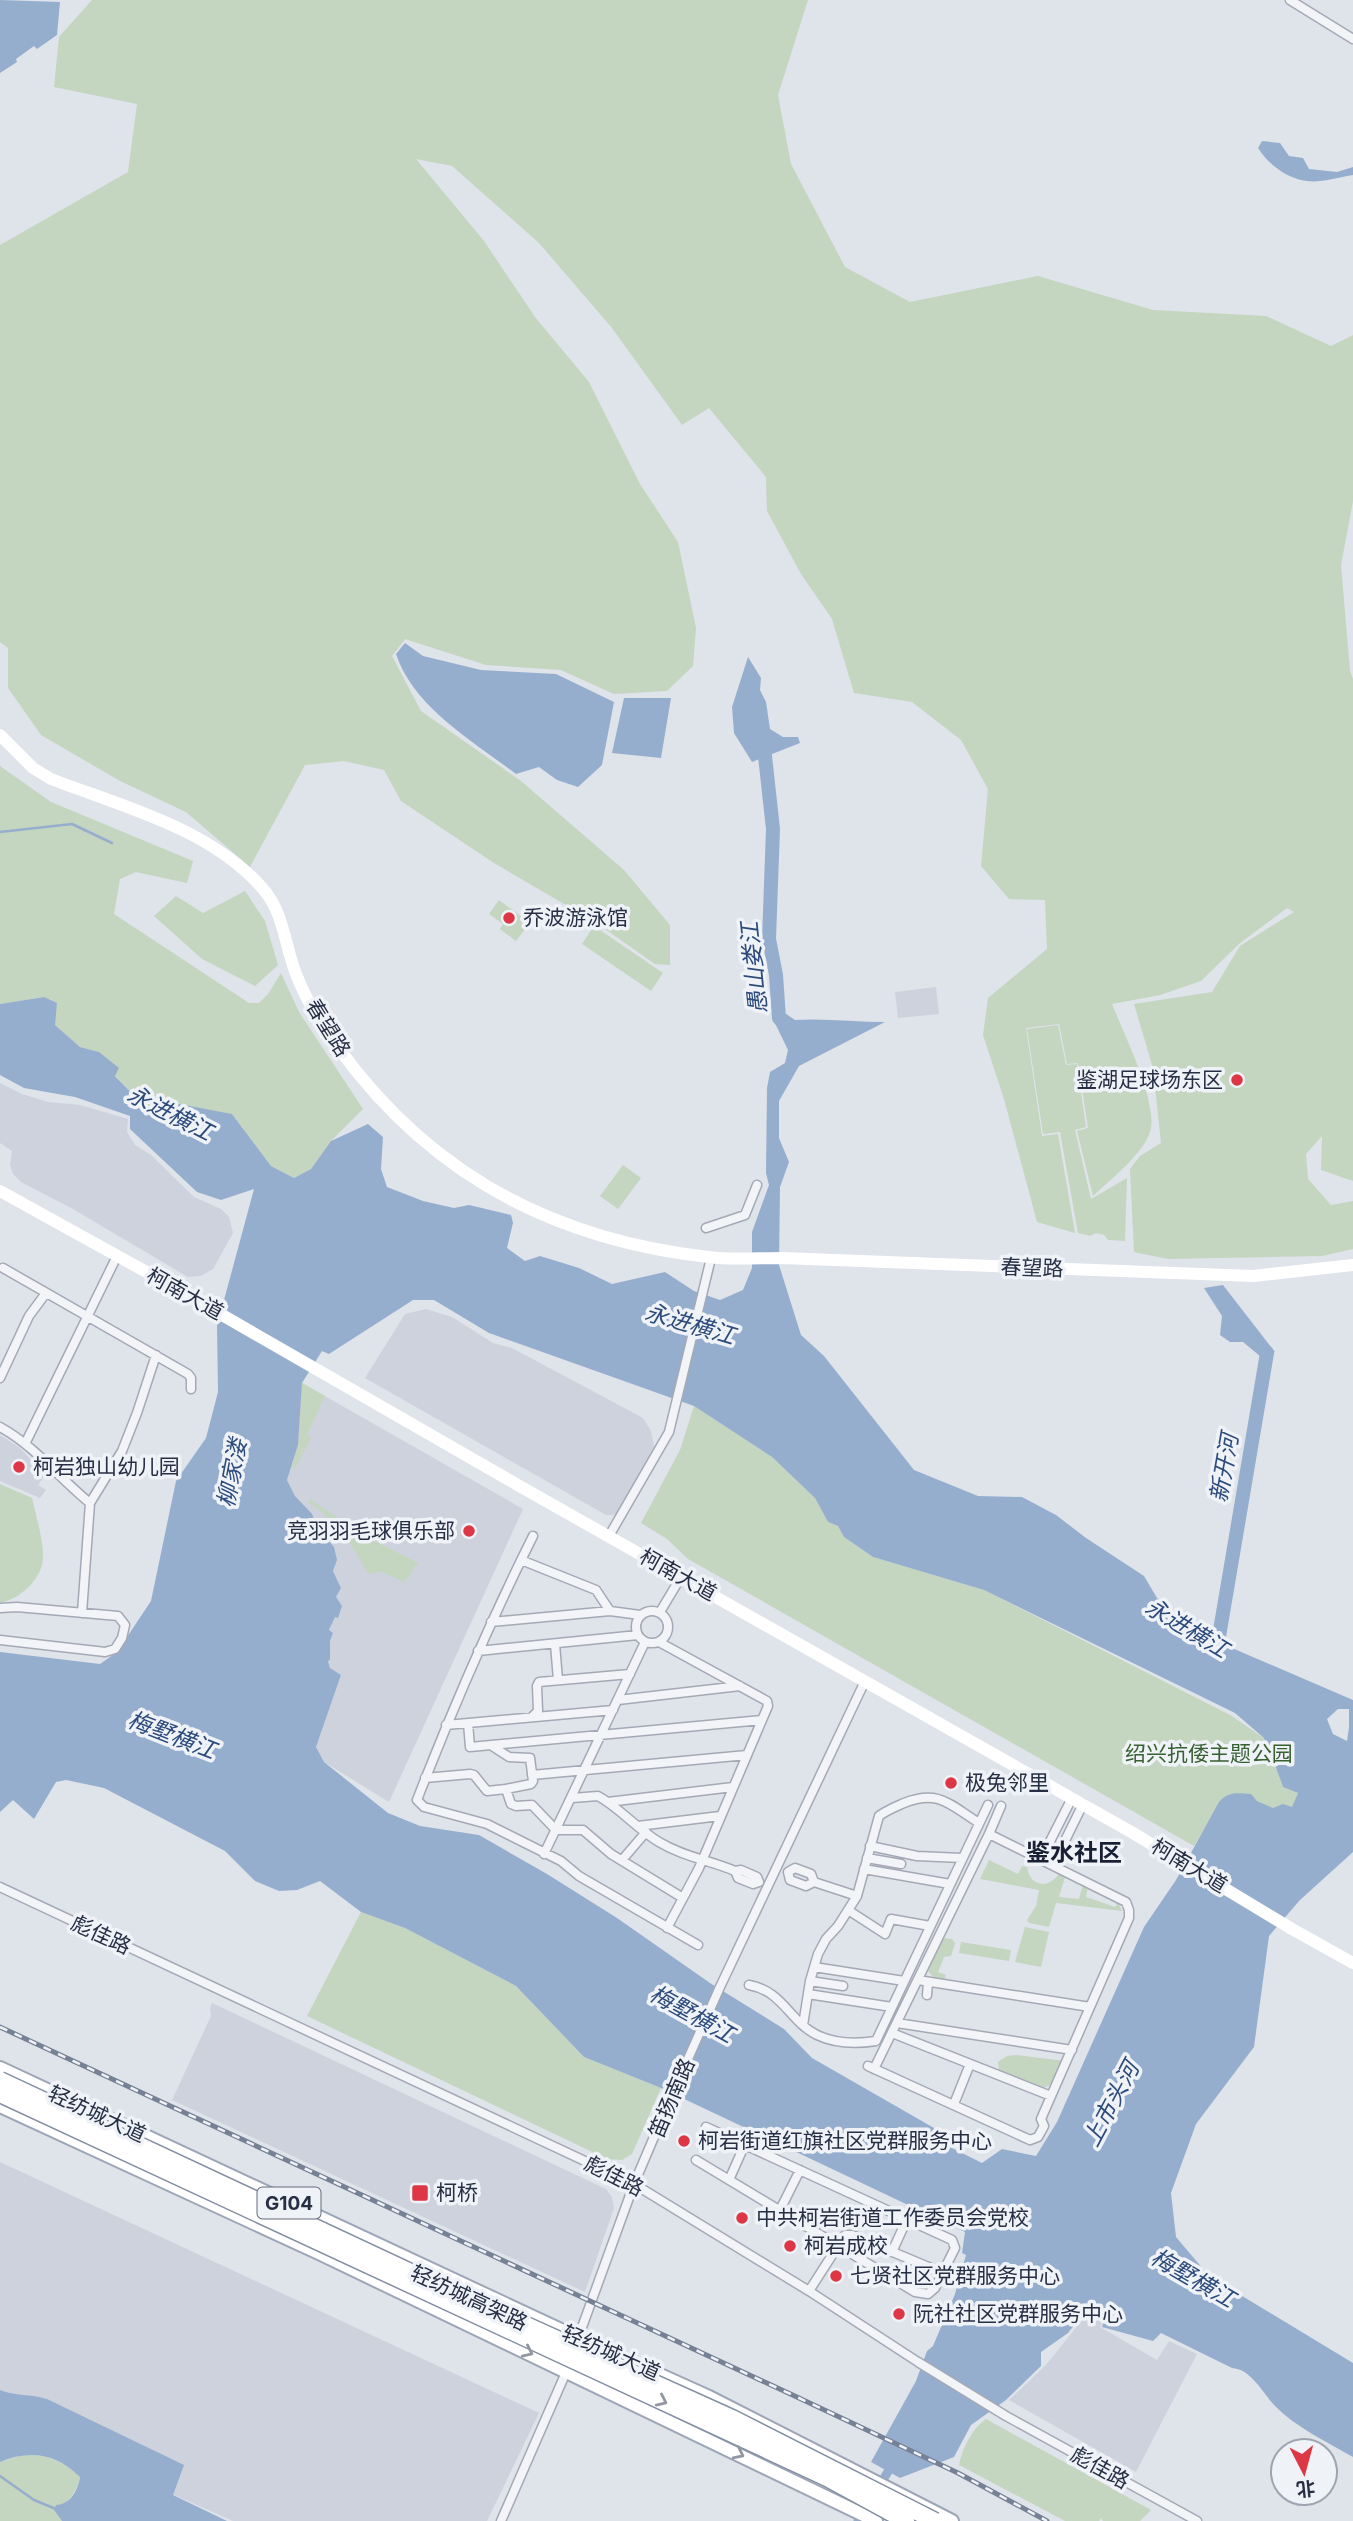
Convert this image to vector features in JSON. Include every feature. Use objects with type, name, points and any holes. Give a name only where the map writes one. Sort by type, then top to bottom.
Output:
[{"type":"highway","name":"轻纺城高架路","points":[[0,2080],[451,2291],[732,2418],[935,2521]]},
{"type":"highway","name":"轻纺城高架路","points":[[0,2094],[827,2478],[906,2521]]},
{"type":"main road","name":"春望路","points":[[0,735],[33,768],[51,779],[188,832],[216,847],[246,872],[265,892],[280,916],[296,974],[318,1018],[357,1072],[388,1108],[430,1148],[475,1180],[523,1206],[567,1224],[615,1241],[711,1258],[782,1258],[1253,1276],[1353,1265]]},
{"type":"main road","name":"柯南大道","points":[[0,1191],[1078,1801],[1353,1963]]},
{"type":"main road","name":"轻纺城大道","points":[[0,2068],[578,2339],[709,2397],[952,2521]]},
{"type":"main road","name":"轻纺城大道","points":[[0,2106],[567,2370],[876,2521]]},
{"type":"street","points":[[1290,0],[1353,39]]},
{"type":"street","points":[[706,1228],[745,1214],[757,1185]]},
{"type":"street","points":[[26,1442],[117,1256]]},
{"type":"street","points":[[609,1536],[669,1432],[711,1258]]},
{"type":"street","points":[[3,1268],[190,1376],[191,1389]]},
{"type":"street","points":[[0,1378],[27,1321],[46,1293]]},
{"type":"street","points":[[82,1613],[90,1503],[122,1451],[156,1355]]},
{"type":"street","points":[[0,1427],[26,1442],[37,1456],[90,1503]]},
{"type":"street","points":[[533,1536],[478,1651],[417,1800],[424,1807],[486,1824],[561,1861],[579,1876],[698,1945]]},
{"type":"street","points":[[521,1560],[596,1590],[610,1611]]},
{"type":"street","points":[[660,1612],[681,1577]]},
{"type":"street","points":[[0,1608],[16,1606],[118,1616],[125,1625],[122,1638],[115,1649],[105,1652],[0,1640]]},
{"type":"street","points":[[491,1622],[610,1611],[640,1615],[650,1610],[660,1612],[667,1620],[668,1630],[659,1642]]},
{"type":"street","points":[[640,1615],[636,1624],[638,1634],[645,1642],[659,1642],[767,1701],[768,1706],[700,1859],[699,1868],[667,1928]]},
{"type":"street","points":[[478,1651],[638,1634]]},
{"type":"street","points":[[544,1854],[645,1642]]},
{"type":"street","points":[[555,1644],[558,1681]]},
{"type":"street","points":[[532,1717],[538,1711],[539,1682],[630,1674]]},
{"type":"street","name":"笛扬南路","points":[[500,2521],[567,2370],[635,2184],[763,1884],[776,1866],[864,1681]]},
{"type":"street","points":[[618,1700],[740,1686]]},
{"type":"street","points":[[446,1725],[613,1710]]},
{"type":"street","points":[[468,1723],[470,1747],[762,1720]]},
{"type":"street","points":[[425,1778],[470,1774],[474,1775],[487,1791],[531,1784],[530,1758],[509,1757],[492,1746]]},
{"type":"street","points":[[532,1775],[747,1755]]},
{"type":"street","points":[[608,1802],[733,1787]]},
{"type":"street","points":[[506,1789],[511,1804],[532,1805],[556,1830],[583,1830],[622,1860],[683,1898]]},
{"type":"street","points":[[572,1798],[598,1796],[658,1841],[695,1860],[706,1859],[735,1871],[741,1870],[757,1877],[763,1884]]},
{"type":"street","points":[[803,2025],[814,1967],[825,1939],[838,1926],[857,1896],[879,1816],[915,1798],[937,1797],[979,1823]]},
{"type":"street","points":[[1041,1859],[1078,1801]]},
{"type":"street","points":[[1053,1865],[1078,1801]]},
{"type":"street","points":[[749,1985],[773,1993],[803,2025],[818,2036],[852,2044],[876,2041],[988,1805]]},
{"type":"street","points":[[989,1835],[1126,1902],[1129,1910],[1129,1918],[1041,2119],[1044,2126],[1038,2137],[1030,2140],[871,2068],[897,2023],[1001,1806]]},
{"type":"street","points":[[638,1826],[720,1816]]},
{"type":"street","points":[[622,1860],[646,1832]]},
{"type":"street","points":[[870,1846],[917,1856],[962,1858]]},
{"type":"street","points":[[867,1858],[901,1864]]},
{"type":"street","points":[[776,1866],[788,1872],[790,1880],[806,1886],[814,1882],[857,1896]]},
{"type":"street","points":[[788,1872],[795,1868],[811,1874],[814,1882]]},
{"type":"street","points":[[864,1869],[950,1884]]},
{"type":"street","name":"彪佳路","points":[[0,1887],[635,2184],[1006,2416],[1197,2521]]},
{"type":"street","points":[[848,1910],[885,1934],[891,1919],[930,1926]]},
{"type":"street","points":[[814,1967],[904,1981]]},
{"type":"street","points":[[810,1980],[843,1986]]},
{"type":"street","points":[[918,1980],[1090,2007]]},
{"type":"street","points":[[927,1995],[928,1982]]},
{"type":"street","points":[[808,1994],[892,2007]]},
{"type":"street","points":[[897,2023],[1072,2050]]},
{"type":"street","points":[[892,2033],[1051,2096]]},
{"type":"street","points":[[954,2104],[970,2064]]},
{"type":"street","points":[[696,2161],[915,2292],[928,2294],[943,2273],[955,2248],[952,2240],[706,2127]]},
{"type":"street","points":[[729,2180],[745,2144]]},
{"type":"street","points":[[780,2210],[800,2170]]},
{"type":"street","points":[[892,2252],[907,2219]]},
{"type":"street","points":[[809,2291],[845,2235],[852,2235],[943,2273]]},
{"type":"shaded area","points":[[936,987],[939,1014],[898,1018],[895,992]]},
{"type":"shaded area","points":[[0,1083],[22,1094],[48,1102],[80,1105],[128,1119],[127,1132],[135,1145],[151,1155],[194,1197],[221,1209],[229,1217],[233,1233],[213,1269],[201,1276],[188,1277],[73,1209],[21,1182],[13,1174],[10,1165],[12,1151],[0,1143]]},
{"type":"shaded area","points":[[426,1309],[452,1317],[493,1343],[512,1348],[643,1418],[651,1431],[654,1447],[621,1510],[614,1515],[606,1515],[365,1378],[405,1314]]},
{"type":"shaded area","points":[[302,1383],[523,1509],[389,1802],[324,1762],[316,1747],[341,1675],[330,1668],[328,1661],[333,1633],[329,1631],[335,1616],[336,1597],[341,1588],[333,1571],[334,1547],[295,1496],[287,1480],[298,1445]]},
{"type":"shaded area","name":"柯岩独山幼儿园","points":[[0,1435],[20,1448],[45,1475],[38,1485],[46,1490],[40,1498],[0,1481]]},
{"type":"shaded area","points":[[212,2003],[606,2189],[612,2197],[614,2208],[585,2292],[172,2100],[211,2016]]},
{"type":"shaded area","points":[[0,2162],[539,2413],[487,2521],[233,2521],[0,2418]]},
{"type":"shaded area","points":[[1086,2315],[1103,2321],[1100,2327],[1157,2360],[1169,2341],[1197,2354],[1136,2472],[1009,2400],[1046,2365]]},
{"type":"green space","points":[[92,0],[808,0],[778,95],[791,164],[845,267],[910,302],[1038,276],[1153,310],[1266,316],[1331,346],[1353,335],[1353,501],[1341,565],[1350,671],[1353,679],[1353,1181],[1321,1170],[1322,1136],[1306,1154],[1308,1179],[1331,1205],[1353,1201],[1353,1249],[1322,1256],[1168,1259],[1134,1252],[1130,1169],[1140,1156],[1161,1143],[1153,1068],[1134,1004],[1212,992],[1240,946],[1294,912],[1287,908],[1240,943],[1201,981],[1160,995],[1112,1004],[1145,1087],[1151,1120],[1150,1132],[1141,1149],[1093,1196],[1077,1131],[1088,1128],[1078,1063],[1067,1064],[1059,1024],[1026,1028],[1042,1136],[1058,1134],[1075,1233],[1037,1222],[1004,1099],[983,1035],[988,998],[1047,949],[1045,900],[1009,899],[981,866],[988,789],[961,740],[912,702],[854,693],[832,619],[801,574],[767,511],[766,477],[709,408],[682,425],[612,328],[539,243],[452,166],[416,159],[484,241],[535,317],[589,382],[640,484],[678,542],[696,628],[693,666],[667,691],[614,694],[561,670],[486,665],[405,639],[392,656],[421,711],[521,781],[624,870],[670,925],[670,965],[655,964],[595,922],[494,863],[401,801],[384,770],[344,761],[305,765],[250,867],[186,812],[120,781],[41,735],[8,688],[8,648],[0,642],[0,245],[128,172],[137,104],[54,87],[59,37]]},
{"type":"green space","points":[[0,766],[51,802],[193,861],[187,883],[136,872],[120,879],[114,914],[249,1003],[259,1003],[281,973],[299,1012],[363,1109],[331,1141],[311,1169],[294,1178],[271,1166],[232,1114],[156,1119],[115,1075],[99,1052],[80,1047],[55,1025],[44,997],[0,1004]]},
{"type":"green space","points":[[245,891],[265,921],[278,965],[255,986],[202,959],[154,916],[176,896],[203,913]]},
{"type":"green space","name":"乔波游泳馆","points":[[499,900],[530,923],[516,941],[500,929],[503,924],[489,914]]},
{"type":"green space","points":[[594,926],[663,973],[651,991],[582,944]]},
{"type":"green space","points":[[1058,1025],[1066,1065],[1077,1064],[1086,1127],[1075,1130],[1091,1199],[1127,1178],[1125,1241],[1108,1240],[1104,1235],[1096,1233],[1090,1236],[1078,1233],[1060,1132],[1043,1134],[1027,1029]]},
{"type":"green space","points":[[623,1165],[641,1178],[618,1209],[600,1196]]},
{"type":"green space","points":[[302,1383],[325,1396],[307,1435],[311,1438],[295,1468],[292,1467],[298,1445]]},
{"type":"green space","name":"绍兴抗倭主题公园","points":[[694,1406],[772,1457],[815,1498],[828,1522],[838,1526],[844,1537],[873,1557],[984,1590],[1230,1715],[1264,1738],[1270,1761],[1275,1765],[1283,1787],[1298,1793],[1292,1808],[1273,1808],[1257,1801],[1223,1798],[1194,1846],[688,1559],[667,1539],[641,1523],[680,1450]]},
{"type":"green space","points":[[0,1484],[32,1498],[40,1532],[43,1562],[30,1586],[16,1597],[0,1603]]},
{"type":"green space","points":[[310,1499],[368,1538],[418,1563],[404,1582],[382,1572],[368,1574],[343,1534],[308,1502]]},
{"type":"green space","points":[[989,1860],[1018,1874],[1022,1866],[1027,1867],[1032,1879],[1040,1884],[1050,1882],[1059,1874],[1065,1877],[1059,1897],[1079,1899],[1083,1885],[1088,1887],[1086,1897],[1115,1907],[1118,1903],[1122,1911],[1056,1903],[1049,1927],[1029,1923],[1027,1920],[1036,1906],[1039,1890],[980,1879]]},
{"type":"green space","points":[[361,1912],[405,1928],[516,1986],[584,2057],[661,2088],[632,2154],[622,2160],[607,2159],[307,2016]]},
{"type":"green space","points":[[1025,1927],[1049,1932],[1041,1967],[1015,1962]]},
{"type":"green space","points":[[943,1938],[952,1939],[955,1943],[951,1956],[944,1957],[938,1972],[946,1975],[944,1980],[936,1980],[928,1971]]},
{"type":"green space","points":[[961,1942],[1011,1950],[1009,1961],[959,1953]]},
{"type":"green space","points":[[1007,2056],[1065,2061],[1053,2083],[1042,2089],[999,2070],[998,2062]]},
{"type":"green space","points":[[986,2419],[1151,2510],[1140,2521],[1103,2521],[1101,2518],[1099,2521],[1065,2521],[959,2465],[968,2439]]},
{"type":"green space","points":[[26,2454],[56,2460],[80,2477],[72,2496],[54,2510],[62,2521],[0,2521],[0,2462]]},
{"type":"water","points":[[0,0],[60,2],[57,35],[37,49],[34,46],[0,73]]},
{"type":"water","points":[[1262,141],[1280,143],[1289,156],[1303,158],[1309,169],[1337,172],[1353,167],[1353,175],[1317,181],[1292,177],[1263,155],[1258,148]]},
{"type":"water","points":[[405,643],[423,656],[481,670],[556,674],[614,702],[602,765],[578,787],[557,780],[539,767],[516,774],[447,722],[416,691],[396,654]]},
{"type":"water","points":[[748,657],[761,678],[760,690],[766,702],[770,729],[783,737],[798,737],[800,743],[752,762],[734,733],[732,707]]},
{"type":"water","points":[[624,698],[671,698],[661,758],[612,753]]},
{"type":"water","points":[[44,997],[57,1003],[55,1025],[80,1047],[99,1052],[119,1068],[115,1076],[156,1118],[169,1117],[179,1104],[232,1114],[271,1166],[294,1178],[311,1169],[331,1141],[368,1124],[383,1137],[381,1169],[387,1187],[423,1201],[454,1208],[469,1205],[511,1215],[513,1223],[507,1248],[525,1261],[540,1256],[579,1268],[612,1284],[665,1272],[694,1291],[720,1300],[743,1290],[752,1268],[752,1232],[769,1185],[766,1173],[767,1088],[770,1072],[785,1063],[788,1050],[772,1017],[772,1009],[779,1009],[795,1020],[885,1022],[799,1066],[779,1101],[779,1138],[789,1162],[780,1187],[779,1265],[801,1335],[824,1356],[914,1470],[978,1496],[1022,1497],[1056,1515],[1144,1576],[1157,1598],[1188,1629],[1353,1700],[1353,1852],[1300,1900],[1269,1936],[1254,2047],[1196,2124],[1171,2193],[1176,2237],[1209,2276],[1353,2363],[1353,2457],[1339,2449],[1339,2437],[1317,2437],[1293,2421],[1275,2406],[1245,2372],[1161,2333],[1153,2341],[1102,2327],[1104,2320],[1085,2311],[1068,2333],[1041,2352],[1041,2366],[1006,2400],[971,2425],[954,2457],[900,2478],[871,2462],[916,2381],[927,2351],[933,2346],[955,2294],[966,2255],[962,2253],[965,2232],[661,2088],[584,2057],[516,1986],[405,1928],[361,1912],[320,1881],[297,1890],[279,1891],[255,1881],[225,1851],[104,1788],[66,1780],[56,1782],[34,1819],[13,1800],[0,1812],[0,1652],[100,1664],[117,1652],[151,1601],[176,1481],[206,1438],[218,1392],[217,1326],[254,1189],[221,1200],[197,1192],[130,1129],[130,1116],[75,1097],[24,1088],[0,1075],[0,1004]],"holes":[[[413,1300],[434,1300],[489,1333],[694,1406],[772,1457],[815,1498],[828,1522],[838,1526],[844,1537],[873,1557],[984,1590],[1235,1713],[1264,1738],[1270,1761],[1275,1765],[1283,1787],[1298,1793],[1292,1807],[1283,1804],[1273,1808],[1257,1801],[1251,1794],[1242,1793],[1230,1794],[1219,1802],[1176,1880],[1144,1927],[1057,2122],[1036,2156],[1002,2149],[982,2163],[942,2143],[941,2132],[812,2058],[784,2029],[547,1874],[479,1835],[420,1826],[388,1813],[324,1762],[316,1747],[341,1675],[330,1668],[328,1661],[333,1633],[329,1630],[335,1617],[338,1618],[342,1606],[336,1597],[341,1588],[333,1571],[337,1560],[334,1547],[317,1527],[312,1514],[295,1496],[287,1480],[298,1445],[302,1383],[322,1351],[329,1354]],[[1338,1709],[1349,1709],[1349,1727],[1347,1741],[1333,1734],[1327,1719]]]},
{"type":"water","points":[[1223,1285],[1275,1352],[1260,1356],[1243,1342],[1230,1342],[1220,1335],[1222,1316],[1204,1288]]},
{"type":"water","points":[[0,2390],[47,2399],[184,2465],[173,2495],[227,2521],[62,2521],[54,2510],[56,2505],[66,2502],[73,2495],[80,2477],[62,2463],[43,2456],[22,2456],[0,2462]]},
{"type":"waterway","name":"愚山娄江","points":[[760,739],[764,747],[773,829],[769,939],[776,975],[779,1018],[786,1025]]},
{"type":"waterway","points":[[0,832],[72,824],[112,843]]},
{"type":"waterway","name":"新开河","points":[[1215,1660],[1267,1353],[1256,1342]]},
{"type":"waterway","points":[[858,2521],[892,2465]]},
{"type":"waterway","points":[[0,2476],[34,2500],[56,2509]]},
{"type":"railway","points":[[0,2027],[958,2473],[1047,2521]]},
{"type":"place","name":"乔波游泳馆","points":[[509,918]]},
{"type":"place","name":"鉴湖足球场东区","points":[[1237,1080]]},
{"type":"place","name":"柯岩独山幼儿园","points":[[19,1467]]},
{"type":"place","name":"竞羽羽毛球俱乐部","points":[[469,1531]]},
{"type":"place","name":"极兔邻里","points":[[951,1783]]},
{"type":"place","name":"柯岩街道红旗社区党群服务中心","points":[[684,2141]]},
{"type":"place","name":"柯桥","points":[[420,2193]]},
{"type":"place","name":"中共柯岩街道工作委员会党校","points":[[742,2218]]},
{"type":"place","name":"柯岩成校","points":[[790,2246]]},
{"type":"place","name":"七贤社区党群服务中心","points":[[836,2276]]},
{"type":"place","name":"阮社社区党群服务中心","points":[[899,2314]]},
{"type":"district","name":"鉴水社区","points":[[1074,1853]]},
{"type":"water label","name":"永进横江","points":[[170,1113]]},
{"type":"water label","name":"永进横江","points":[[690,1324]]},
{"type":"water label","name":"柳家溇","points":[[232,1473]]},
{"type":"water label","name":"永进横江","points":[[1187,1628]]},
{"type":"water label","name":"梅墅横江","points":[[172,1735]]},
{"type":"water label","name":"梅墅横江","points":[[692,2014]]},
{"type":"water label","name":"上市头河","points":[[1111,2104]]},
{"type":"water label","name":"梅墅横江","points":[[1193,2278]]}]
